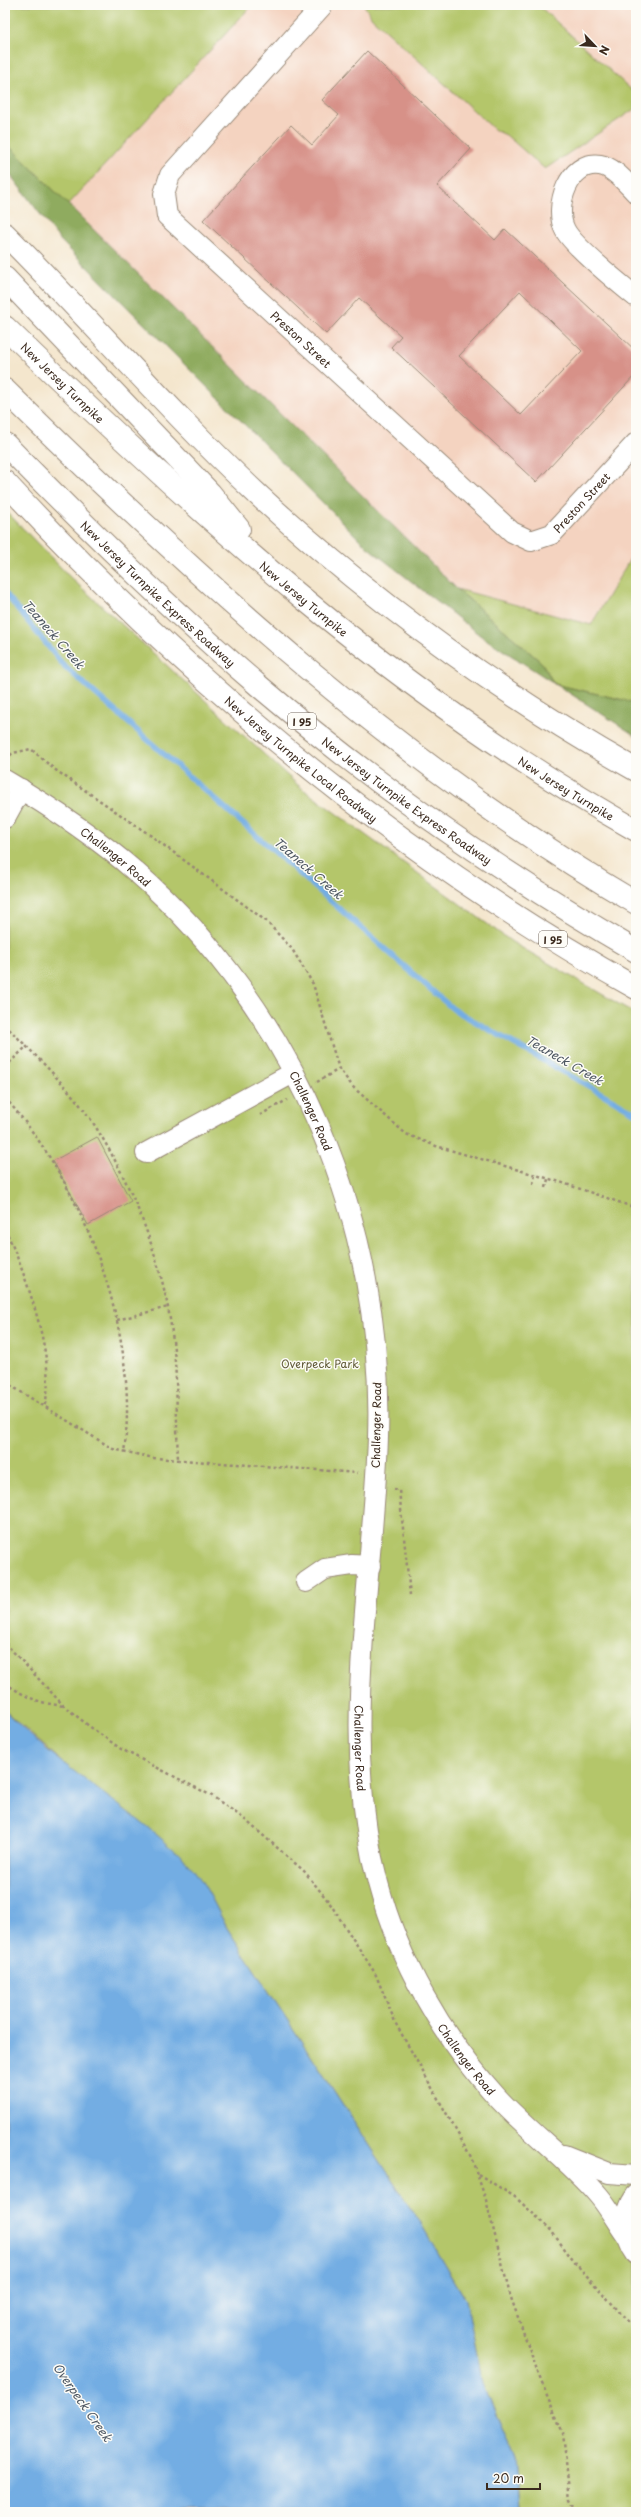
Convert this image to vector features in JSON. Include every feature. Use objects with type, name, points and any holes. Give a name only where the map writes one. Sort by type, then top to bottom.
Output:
[{"type":"highway","points":[[5,234],[185,423],[255,491],[321,550],[401,615],[467,664],[545,716],[636,770]]},
{"type":"highway","points":[[5,278],[210,492],[273,571]]},
{"type":"highway","name":"New Jersey Turnpike","points":[[5,326],[135,450],[273,571],[379,658],[464,722],[559,785],[636,830]]},
{"type":"highway","points":[[5,390],[194,571],[334,691],[414,755],[480,803],[547,849],[636,903]]},
{"type":"highway","name":"New Jersey Turnpike Express Roadway","points":[[5,444],[172,608],[320,736],[414,808],[473,849],[546,897],[636,951]]},
{"type":"highway","name":"New Jersey Turnpike Local Roadway","points":[[5,482],[141,622],[226,698],[309,767],[485,896],[636,988]]},
{"type":"street","name":"Preston Street","points":[[323,5],[170,175],[164,194],[167,216],[512,532],[531,541],[552,534],[636,443]]},
{"type":"street","points":[[636,193],[614,172],[600,165],[585,167],[573,177],[563,190],[560,210],[565,231],[636,297]]},
{"type":"street","points":[[5,818],[13,785]]},
{"type":"street","name":"Challenger Road","points":[[13,785],[51,807],[93,836],[138,874],[193,929],[227,970],[271,1032],[323,1132],[341,1180],[365,1265],[378,1381],[378,1437],[359,1728],[360,1771],[367,1836],[379,1887],[398,1940],[440,2024],[469,2064],[497,2097],[601,2198],[632,2246]]},
{"type":"street","points":[[146,1153],[293,1073]]},
{"type":"street","points":[[306,1582],[325,1569],[352,1565],[370,1566]]},
{"type":"street","name":"Challenger Road","points":[[552,2149],[601,2171],[636,2175]]},
{"type":"street","name":"Challenger Road","points":[[632,2246],[627,2215],[636,2195]]},
{"type":"path","points":[[5,759],[13,753],[31,749],[54,769],[150,835],[266,921],[292,948],[313,984],[339,1069],[354,1088],[406,1134],[436,1146],[548,1179],[636,1208]]},
{"type":"path","points":[[5,1025],[64,1087],[97,1128],[136,1206],[156,1264],[168,1307],[175,1368],[178,1460]]},
{"type":"path","points":[[5,1067],[26,1047]]},
{"type":"path","points":[[5,1098],[27,1123],[47,1154],[88,1232],[106,1277],[117,1320],[126,1390],[126,1434],[124,1452]]},
{"type":"path","points":[[533,1184],[535,1175]]},
{"type":"path","points":[[546,1188],[548,1179]]},
{"type":"path","points":[[5,1229],[29,1288],[40,1328],[49,1394],[44,1407]]},
{"type":"path","points":[[117,1320],[168,1307]]},
{"type":"path","points":[[5,1382],[97,1440],[124,1452],[178,1460],[354,1472],[362,1478],[361,1488],[400,1490],[410,1595]]},
{"type":"path","points":[[5,1643],[64,1706],[121,1749],[218,1801],[243,1818],[304,1871],[329,1902],[375,1973],[396,2024],[471,2157],[486,2200],[510,2295],[563,2433],[570,2499],[575,2508],[582,2512]]},
{"type":"path","points":[[5,1683],[24,1696],[41,1703],[64,1706]]},
{"type":"path","points":[[478,2174],[514,2197],[549,2228],[576,2264],[636,2330]]},
{"type":"shaded area","points":[[5,5],[636,5],[636,549],[591,625],[457,589],[5,142]]},
{"type":"green space","points":[[5,5],[252,5],[68,205],[5,142]]},
{"type":"green space","points":[[364,5],[538,5],[636,94],[636,108],[545,169],[506,135],[495,130],[372,18]]},
{"type":"green space","points":[[5,142],[457,589],[542,663],[553,683],[481,636],[366,546],[60,240],[5,168]]},
{"type":"green space","name":"Overpeck Park","points":[[5,510],[71,578],[300,787],[512,942],[636,1014],[636,2512],[522,2512],[519,2507],[515,2459],[483,2384],[466,2300],[418,2219],[227,1928],[207,1890],[5,1711]]},
{"type":"green space","points":[[636,549],[636,703],[554,684],[542,663],[457,589],[591,625]]},
{"type":"green space","points":[[556,685],[636,703],[636,736]]},
{"type":"water","name":"Overpeck Creek","points":[[5,1711],[47,1750],[136,1818],[179,1854],[200,1879],[227,1928],[418,2219],[466,2300],[483,2384],[515,2459],[519,2507],[522,2512],[5,2512]]},
{"type":"building","points":[[367,51],[471,149],[437,186],[495,240],[505,229],[636,351],[636,374],[536,482],[391,347],[401,336],[359,298],[326,334],[203,220],[291,125],[312,145],[339,115],[322,100]],"holes":[[[520,291],[582,351],[521,415],[459,356]]]},
{"type":"building","points":[[97,1137],[131,1201],[88,1225],[53,1161]]},
{"type":"waterway","name":"Teaneck Creek","points":[[5,593],[64,666],[453,1009],[636,1113]]}]
